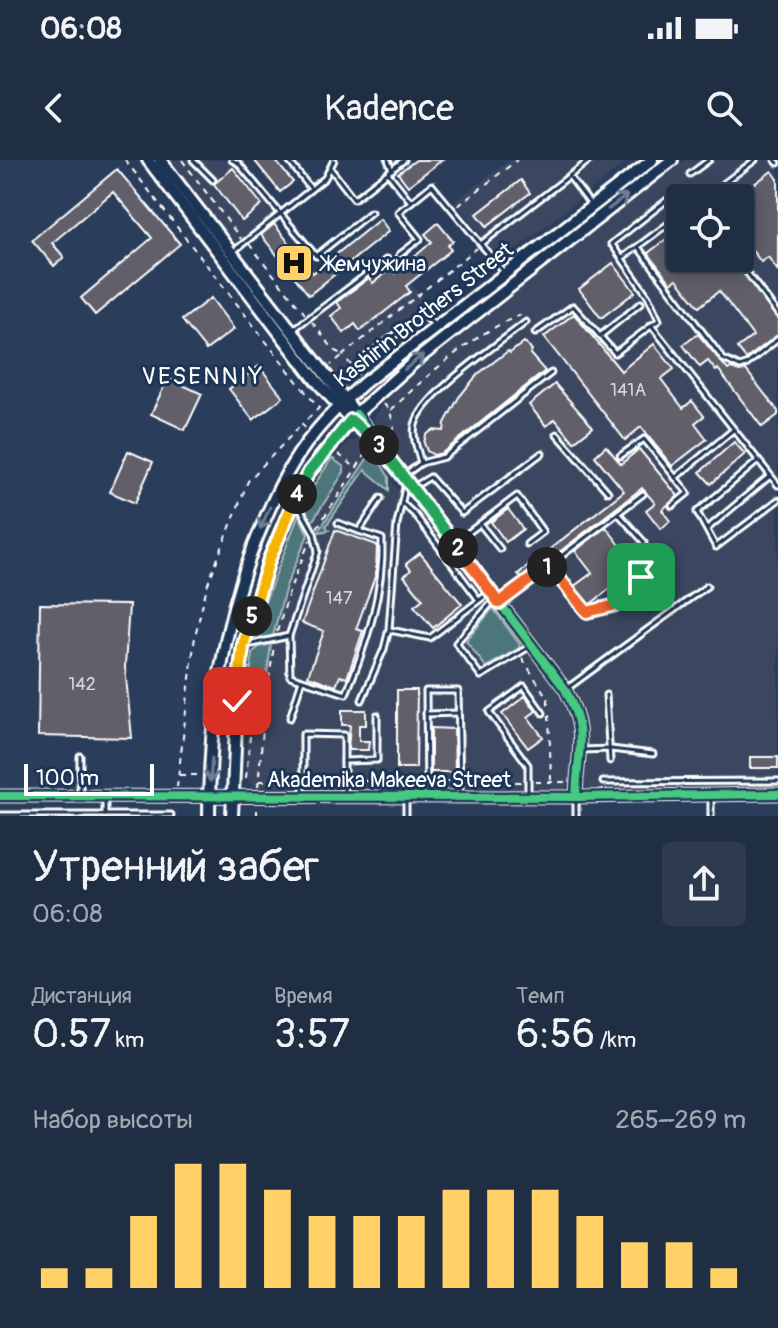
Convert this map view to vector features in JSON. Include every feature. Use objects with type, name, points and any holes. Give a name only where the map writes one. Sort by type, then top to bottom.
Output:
[{"type":"main road","points":[[148,160],[315,379],[341,403]]},
{"type":"main road","points":[[160,160],[353,417]]},
{"type":"main road","name":"Kashirin Brothers Street","points":[[209,816],[221,660],[230,615],[252,549],[290,468],[311,436],[341,403],[652,160]]},
{"type":"main road","name":"Kashirin Brothers Street","points":[[232,816],[243,646],[269,560],[309,472],[353,417],[414,362],[672,160]]},
{"type":"main road","points":[[451,316],[459,327]]},
{"type":"street","points":[[353,417],[377,441],[565,689],[579,720],[581,750],[576,797]]},
{"type":"street","name":"Akademika Makeeva Street","points":[[0,796],[576,797],[778,794]]},
{"type":"lane","points":[[193,160],[213,180]]},
{"type":"lane","points":[[232,160],[238,163],[316,256],[371,212]]},
{"type":"lane","points":[[288,160],[311,189]]},
{"type":"lane","points":[[231,254],[325,178],[334,160]]},
{"type":"lane","points":[[388,160],[390,171],[411,202]]},
{"type":"lane","points":[[330,168],[354,199],[404,160]]},
{"type":"lane","points":[[481,244],[590,160]]},
{"type":"lane","points":[[690,174],[709,160]]},
{"type":"lane","points":[[723,184],[755,160]]},
{"type":"lane","points":[[569,176],[593,207]]},
{"type":"lane","points":[[399,255],[420,239],[398,212],[432,185],[505,274]]},
{"type":"lane","points":[[535,333],[573,306],[615,353],[659,320],[612,245],[666,201]]},
{"type":"lane","points":[[621,258],[666,226]]},
{"type":"lane","points":[[638,247],[723,359],[740,367],[746,365],[778,339]]},
{"type":"lane","points":[[291,332],[387,259]]},
{"type":"lane","points":[[746,272],[778,314]]},
{"type":"lane","points":[[600,336],[641,303]]},
{"type":"lane","points":[[367,356],[422,315],[437,327]]},
{"type":"lane","points":[[421,463],[415,442],[415,426],[422,409],[450,381],[526,322]]},
{"type":"lane","points":[[651,325],[778,485]]},
{"type":"lane","points":[[362,700],[384,649],[389,629],[397,524],[407,482],[421,463],[444,457],[551,373]]},
{"type":"lane","points":[[675,478],[733,430]]},
{"type":"lane","points":[[557,434],[608,492]]},
{"type":"lane","points":[[620,456],[644,439],[688,493],[672,506]]},
{"type":"lane","points":[[407,482],[430,477],[462,513],[542,453]]},
{"type":"lane","points":[[758,461],[697,512],[716,547],[778,500]]},
{"type":"lane","points":[[707,529],[770,476]]},
{"type":"lane","points":[[532,645],[481,676],[456,643],[495,598],[549,566],[643,494]]},
{"type":"lane","points":[[454,543],[517,496],[543,532],[527,544]]},
{"type":"lane","points":[[295,498],[314,533],[318,551],[289,636],[290,676],[346,694],[369,636],[383,562],[382,539],[338,523]]},
{"type":"lane","points":[[359,531],[381,498]]},
{"type":"lane","points":[[402,503],[415,515],[479,600]]},
{"type":"lane","points":[[549,566],[587,612],[616,605],[641,577],[644,542],[618,513]]},
{"type":"lane","points":[[480,524],[500,549]]},
{"type":"lane","points":[[565,689],[707,586]]},
{"type":"lane","points":[[389,629],[430,638],[479,600],[495,598]]},
{"type":"lane","points":[[243,646],[289,636]]},
{"type":"lane","points":[[290,718],[302,680]]},
{"type":"lane","points":[[528,797],[528,765],[489,712],[524,686],[543,713]]},
{"type":"lane","points":[[427,797],[426,691],[458,691],[460,797]]},
{"type":"lane","points":[[606,695],[610,761]]},
{"type":"lane","points":[[426,714],[459,713]]},
{"type":"lane","points":[[344,761],[377,760],[377,715]]},
{"type":"lane","points":[[303,797],[303,734],[344,735],[344,797]]},
{"type":"lane","points":[[581,750],[611,749],[653,754]]},
{"type":"lane","points":[[80,756],[80,796]]},
{"type":"lane","points":[[603,782],[778,781]]},
{"type":"lane","points":[[105,796],[105,815]]},
{"type":"lane","points":[[711,796],[711,816]]},
{"type":"lane","points":[[406,797],[406,816]]},
{"type":"lane","points":[[576,797],[576,816]]},
{"type":"lane","points":[[0,815],[171,815]]},
{"type":"path","points":[[125,160],[319,408]]},
{"type":"path","points":[[182,160],[245,243],[250,245],[335,351],[343,355]]},
{"type":"path","points":[[453,210],[517,160]]},
{"type":"path","points":[[390,411],[416,386],[495,326],[521,315]]},
{"type":"path","points":[[304,390],[315,379]]},
{"type":"path","points":[[177,796],[181,738],[195,636],[207,586],[248,481],[302,424]]},
{"type":"path","points":[[377,441],[394,427]]},
{"type":"path","points":[[246,778],[253,705],[265,705]]},
{"type":"path","points":[[258,781],[576,782]]},
{"type":"shaded area","points":[[169,160],[221,160],[235,166],[276,213],[235,246]]},
{"type":"shaded area","points":[[510,160],[629,160],[501,261],[455,201]]},
{"type":"shaded area","points":[[685,160],[778,160],[778,788],[588,790],[581,782],[586,728],[578,697],[374,425],[374,416],[400,385]]},
{"type":"shaded area","points":[[391,257],[434,313],[341,384],[298,328]]},
{"type":"shaded area","points":[[358,440],[373,450],[414,511],[420,507],[558,690],[571,716],[575,733],[572,774],[567,788],[561,791],[264,791],[253,788],[249,783],[245,769],[252,653],[263,607],[302,503],[330,461],[349,442]]},
{"type":"green space","points":[[373,450],[389,477],[389,490],[365,470],[326,526],[329,530],[320,532],[319,530]]},
{"type":"green space","points":[[332,458],[344,467],[344,472],[310,525],[302,503]]},
{"type":"green space","points":[[299,514],[308,535],[286,586],[273,636],[255,639],[263,607]]},
{"type":"green space","points":[[493,608],[520,645],[486,667],[466,641]]},
{"type":"green space","points":[[271,644],[264,697],[253,702],[249,698],[252,653],[259,647]]},
{"type":"building","points":[[254,160],[275,160],[293,182],[280,192]]},
{"type":"building","points":[[416,160],[442,160],[408,186],[398,173]]},
{"type":"building","points":[[233,168],[262,205],[242,221],[214,184]]},
{"type":"building","points":[[117,169],[180,244],[95,315],[81,298],[152,238],[113,192],[52,243],[64,257],[54,266],[32,240]]},
{"type":"building","points":[[772,171],[778,179],[778,271],[768,257],[761,262],[754,253],[754,184]]},
{"type":"building","points":[[521,180],[530,193],[487,226],[477,214]]},
{"type":"building","points":[[380,219],[389,231],[309,295],[261,235],[274,224],[313,273]]},
{"type":"building","points":[[438,223],[453,241],[448,245],[451,250],[406,286],[410,292],[360,331],[355,324],[344,333],[331,316],[341,308],[337,302],[369,278],[373,283],[391,268],[395,273],[432,242],[425,234]]},
{"type":"building","points":[[666,240],[666,272],[743,272],[778,318],[778,335],[746,359],[737,348],[753,336],[719,291],[699,307],[677,279],[671,283],[648,253]]},
{"type":"building","points":[[613,263],[635,292],[601,318],[579,289]]},
{"type":"building","points":[[211,298],[234,329],[206,350],[182,320]]},
{"type":"building","points":[[574,314],[621,371],[654,344],[674,369],[661,379],[683,408],[692,401],[704,416],[695,423],[707,439],[672,466],[641,427],[625,440],[544,337]]},
{"type":"building","points":[[698,334],[728,370],[746,370],[778,415],[762,427],[718,369],[716,371],[708,361],[700,367],[683,345]]},
{"type":"building","points":[[524,342],[545,371],[442,453],[434,455],[427,451],[424,443],[426,435],[433,430],[444,431],[459,397],[478,374]]},
{"type":"building","points":[[259,366],[283,397],[253,420],[229,389]]},
{"type":"building","points":[[168,378],[202,394],[185,430],[151,414]]},
{"type":"building","points":[[555,384],[593,427],[574,442],[555,419],[546,426],[529,405]]},
{"type":"building","points":[[734,442],[745,454],[711,484],[700,472]]},
{"type":"building","points":[[606,446],[621,464],[639,449],[678,496],[662,510],[670,521],[661,529],[646,510],[655,503],[642,488],[523,580],[518,574],[624,491],[595,456]]},
{"type":"building","points":[[128,451],[153,462],[135,503],[110,492]]},
{"type":"building","points":[[508,509],[523,529],[506,542],[491,522]]},
{"type":"building","points":[[606,527],[637,567],[588,606],[573,587],[592,573],[575,551]]},
{"type":"building","points":[[335,530],[377,545],[376,574],[356,629],[363,631],[347,678],[340,676],[336,686],[308,676],[324,631],[302,623]]},
{"type":"building","points":[[420,553],[462,604],[433,628],[414,606],[423,599],[404,576],[411,570],[406,564]]},
{"type":"building","points":[[40,604],[129,605],[125,667],[132,738],[38,736]]},
{"type":"building","points":[[397,690],[417,690],[416,768],[397,768]]},
{"type":"building","points":[[525,696],[536,711],[528,717],[543,737],[528,748],[502,714]]},
{"type":"building","points":[[342,710],[366,710],[366,725],[359,725],[359,741],[369,741],[368,750],[348,750],[350,725],[342,725]]},
{"type":"building","points":[[431,728],[454,729],[455,772],[431,772]]},
{"type":"building","points":[[750,757],[778,757],[778,768],[750,768]]},
{"type":"cycle path","points":[[356,414],[565,689],[579,731],[576,797]]},
{"type":"cycle path","points":[[0,796],[576,797],[778,794]]},
{"type":"place","name":"Жемчужина","points":[[294,263]]},
{"type":"district","name":"VESENNIY","points":[[203,376]]},
{"type":"route","points":[[237,701],[243,646],[269,560],[309,472],[351,420],[377,441],[499,603],[549,566],[587,612],[616,605],[641,577]]}]
